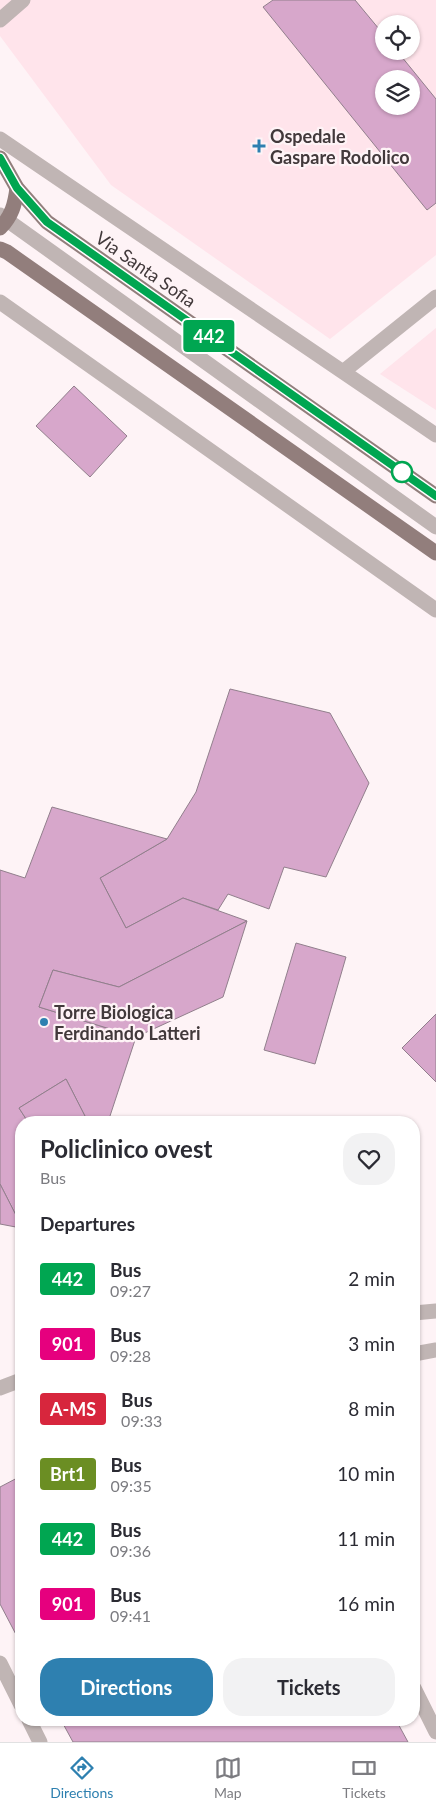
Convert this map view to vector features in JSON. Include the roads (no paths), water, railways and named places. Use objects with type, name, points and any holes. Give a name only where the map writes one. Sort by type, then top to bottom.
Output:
[{"type":"main road","name":"Via Santa Sofia","points":[[0,158],[17,188],[47,222],[436,496]]},
{"type":"main road","points":[[3,221],[15,205],[17,188]]},
{"type":"main road","points":[[0,250],[7,252],[436,553]]},
{"type":"street","points":[[0,20],[24,0]]},
{"type":"street","points":[[0,139],[436,435]]},
{"type":"street","points":[[3,221],[436,527]]},
{"type":"street","points":[[344,371],[436,297]]},
{"type":"street","points":[[0,302],[436,610]]},
{"type":"street","points":[[420,1312],[436,1311]]},
{"type":"street","points":[[420,1353],[436,1350]]},
{"type":"street","points":[[0,1388],[15,1382]]},
{"type":"street","points":[[0,1664],[15,1693]]},
{"type":"street","points":[[420,1700],[436,1732]]},
{"type":"street","points":[[32,1726],[40,1742]]},
{"type":"place","name":"Ospedale Gaspare Rodolico","points":[[259,146]]},
{"type":"place","name":"Torre Biologica Ferdinando Latteri","points":[[44,1022]]}]
